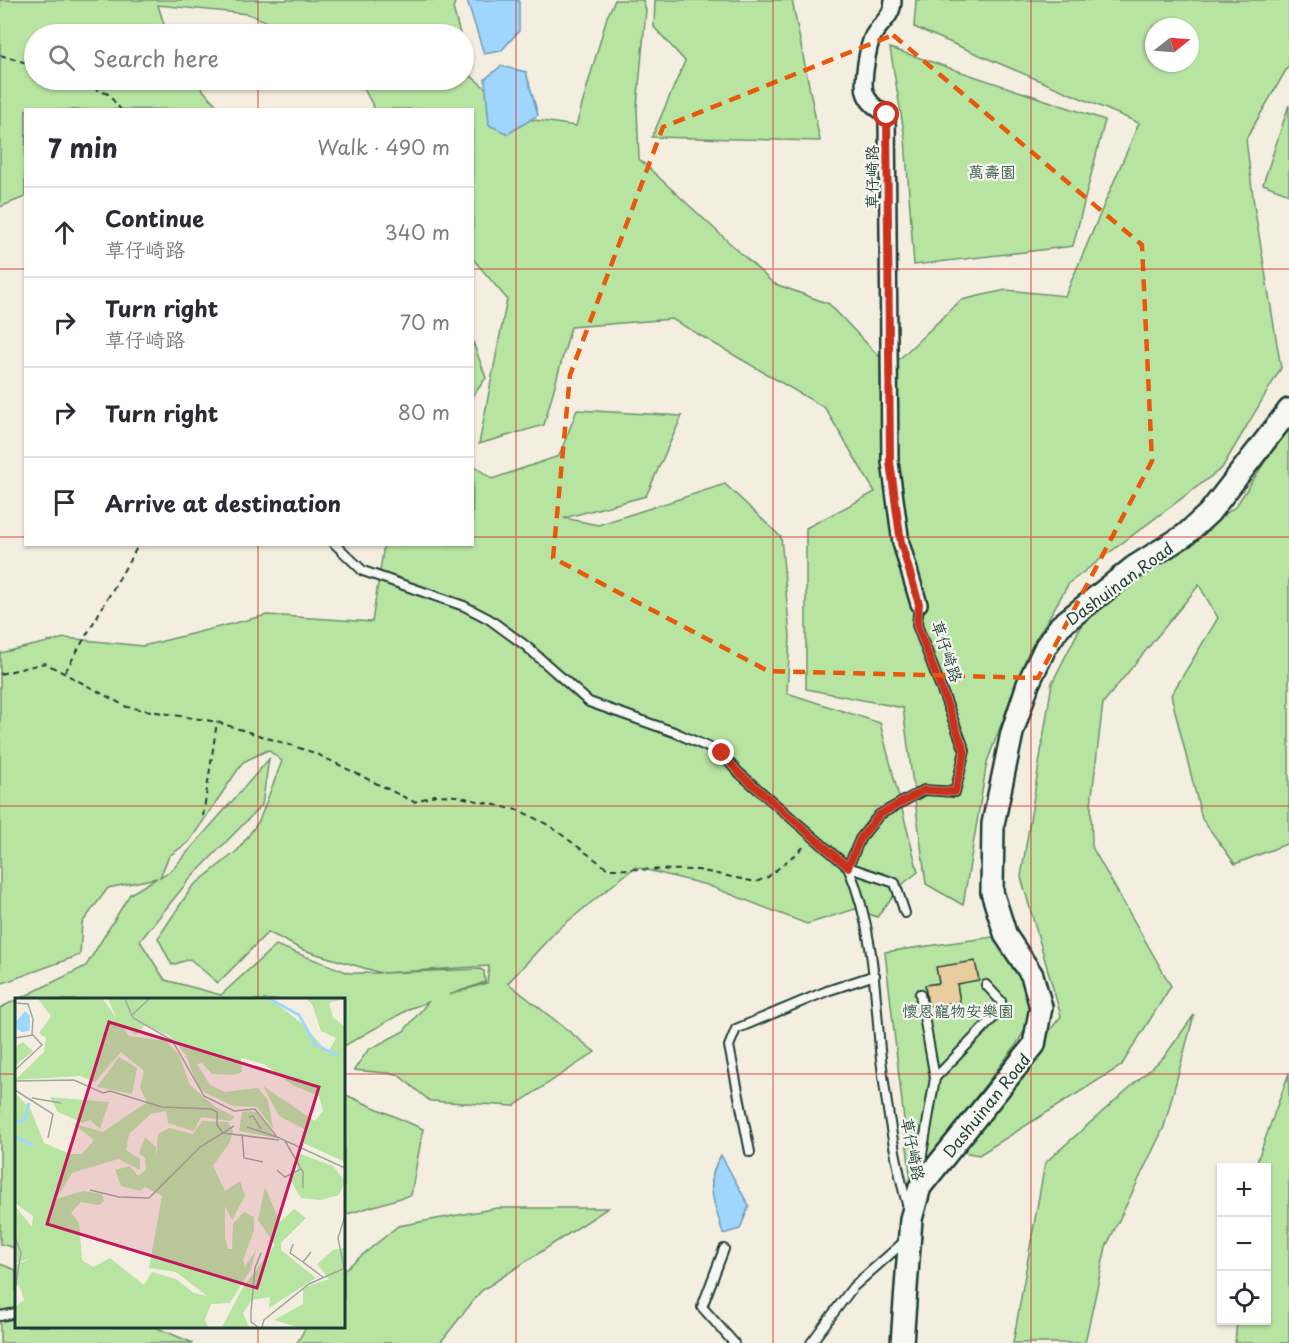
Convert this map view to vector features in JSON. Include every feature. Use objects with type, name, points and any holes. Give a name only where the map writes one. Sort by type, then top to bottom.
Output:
[{"type":"street","name":"草仔崎路","points":[[893,0],[887,19],[872,36],[865,67],[864,91],[874,106],[887,115],[890,462],[901,543],[919,604]]},
{"type":"street","name":"Dashuinan Road","points":[[902,1343],[911,1227],[920,1187],[1034,1046],[1041,1007],[1032,975],[1006,936],[992,892],[993,824],[1012,733],[1028,684],[1046,646],[1060,626],[1089,600],[1185,535],[1209,513],[1289,410]]},
{"type":"lane","points":[[337,546],[363,571],[464,606],[489,619],[526,646],[589,702],[674,732],[722,753],[738,772],[848,867],[895,883],[905,913]]},
{"type":"lane","name":"草仔崎路","points":[[911,1227],[893,1146],[880,1051],[875,975],[857,888],[848,867],[860,839],[879,815],[924,790],[955,792],[965,752],[917,625],[919,604]]},
{"type":"lane","points":[[750,1152],[729,1046],[736,1029],[826,991],[875,975]]},
{"type":"lane","points":[[935,1078],[1001,1010],[1001,1001],[986,985]]},
{"type":"lane","points":[[920,994],[935,1078],[922,1154],[920,1187]]},
{"type":"lane","points":[[811,1343],[853,1287],[911,1227]]},
{"type":"lane","points":[[724,1249],[702,1307],[734,1343]]},
{"type":"lane","points":[[0,1316],[15,1313]]},
{"type":"path","points":[[0,55],[24,62]]},
{"type":"path","points":[[98,90],[108,94],[119,108]]},
{"type":"path","points":[[65,673],[138,546]]},
{"type":"path","points":[[0,674],[45,663],[127,707],[217,722],[315,753],[414,802],[435,795],[456,796],[521,811],[550,826],[608,869],[698,870],[756,882],[768,877],[815,837]]},
{"type":"path","points":[[202,816],[217,722]]},
{"type":"highlighted area","points":[[893,35],[1142,245],[1152,461],[1038,678],[768,671],[553,558],[570,375],[663,127]]},
{"type":"green space","points":[[0,0],[456,0],[453,8],[457,24],[273,24],[248,14],[158,5],[164,24],[24,24],[24,90],[203,90],[219,108],[24,108],[24,197],[0,207]]},
{"type":"green space","points":[[615,0],[643,0],[646,10],[637,107],[639,159],[773,283],[829,304],[890,368],[961,300],[1006,290],[1065,296],[1139,123],[914,27],[916,0],[1289,0],[1289,65],[1246,139],[1254,205],[1281,368],[1222,468],[1069,583],[1028,653],[987,762],[963,905],[926,884],[903,708],[806,689],[806,528],[875,492],[825,408],[672,319],[571,327],[544,425],[479,444],[507,299],[474,260],[474,108],[374,108],[365,90],[474,90],[474,78],[521,118],[576,126],[607,17]]},
{"type":"green space","points":[[655,0],[792,0],[820,141],[652,137],[685,61],[654,27]]},
{"type":"green space","name":"萬壽園","points":[[890,48],[1105,120],[1073,246],[914,265],[905,138]]},
{"type":"green space","points":[[1289,105],[1289,194],[1263,184]]},
{"type":"green space","points":[[474,345],[486,378],[474,395]]},
{"type":"green space","points":[[577,410],[682,416],[646,496],[564,518],[598,525],[725,484],[781,537],[790,636],[787,693],[880,723],[918,872],[904,883],[877,917],[855,909],[807,924],[707,885],[635,867],[556,931],[508,983],[595,1052],[514,1106],[430,1101],[397,1074],[354,1070],[368,1050],[404,1031],[428,1002],[411,1008],[345,1045],[345,998],[21,998],[86,966],[130,894],[157,878],[108,888],[82,923],[80,955],[0,984],[0,653],[65,638],[143,646],[267,615],[372,622],[384,546],[474,546],[474,466],[492,479],[559,456]],"holes":[[[268,750],[282,761],[259,821],[238,850],[192,887],[158,938],[172,965],[190,959],[218,983],[268,932],[303,950],[381,973],[349,973],[276,945],[221,995],[165,980],[140,941],[188,881],[262,805],[269,759],[172,870],[160,877],[169,856],[189,842],[243,762]],[[489,966],[487,983],[449,995],[485,982],[484,971],[480,969],[382,973]]]},
{"type":"green space","points":[[1289,425],[1289,843],[1235,864],[1202,819],[1171,695],[1218,618],[1199,585],[1103,703],[1091,804],[1092,847],[1171,986],[1121,1066],[979,1155],[957,1151],[1061,1016],[1021,877],[1052,683],[1082,624],[1236,506]]},
{"type":"green space","name":"懷恩寵物安樂園","points":[[1000,936],[1028,995],[1029,1023],[1016,1045],[911,1182],[885,952]]},
{"type":"green space","points":[[15,1000],[15,1248],[0,1244],[0,1008]]},
{"type":"green space","points":[[1194,1015],[1164,1127],[1106,1247],[1085,1343],[1013,1343],[1045,1163],[1164,1057]]},
{"type":"green space","points":[[1289,1073],[1289,1343],[1235,1343],[1237,1325],[1271,1325],[1271,1163],[1256,1163]]},
{"type":"green space","points":[[345,1094],[423,1129],[411,1195],[345,1215]]},
{"type":"green space","points":[[497,1208],[608,1208],[481,1291],[440,1343],[297,1343],[305,1328],[345,1328],[345,1269],[398,1226]]},
{"type":"green space","points":[[0,1264],[15,1270],[15,1328],[157,1328],[193,1343],[0,1343]]},
{"type":"water","points":[[467,0],[519,0],[519,31],[501,51],[484,54]]},
{"type":"water","points":[[501,66],[526,72],[538,115],[508,134],[489,125],[485,79]]},
{"type":"water","points":[[721,1155],[749,1206],[740,1229],[723,1234],[712,1194],[713,1175]]},
{"type":"building","points":[[975,961],[979,980],[957,984],[960,1002],[928,1006],[925,985],[939,983],[936,967]]},
{"type":"route","points":[[722,753],[738,772],[848,867],[860,839],[879,815],[924,790],[955,792],[965,752],[917,625],[919,604],[901,543],[890,462],[887,115]]}]
